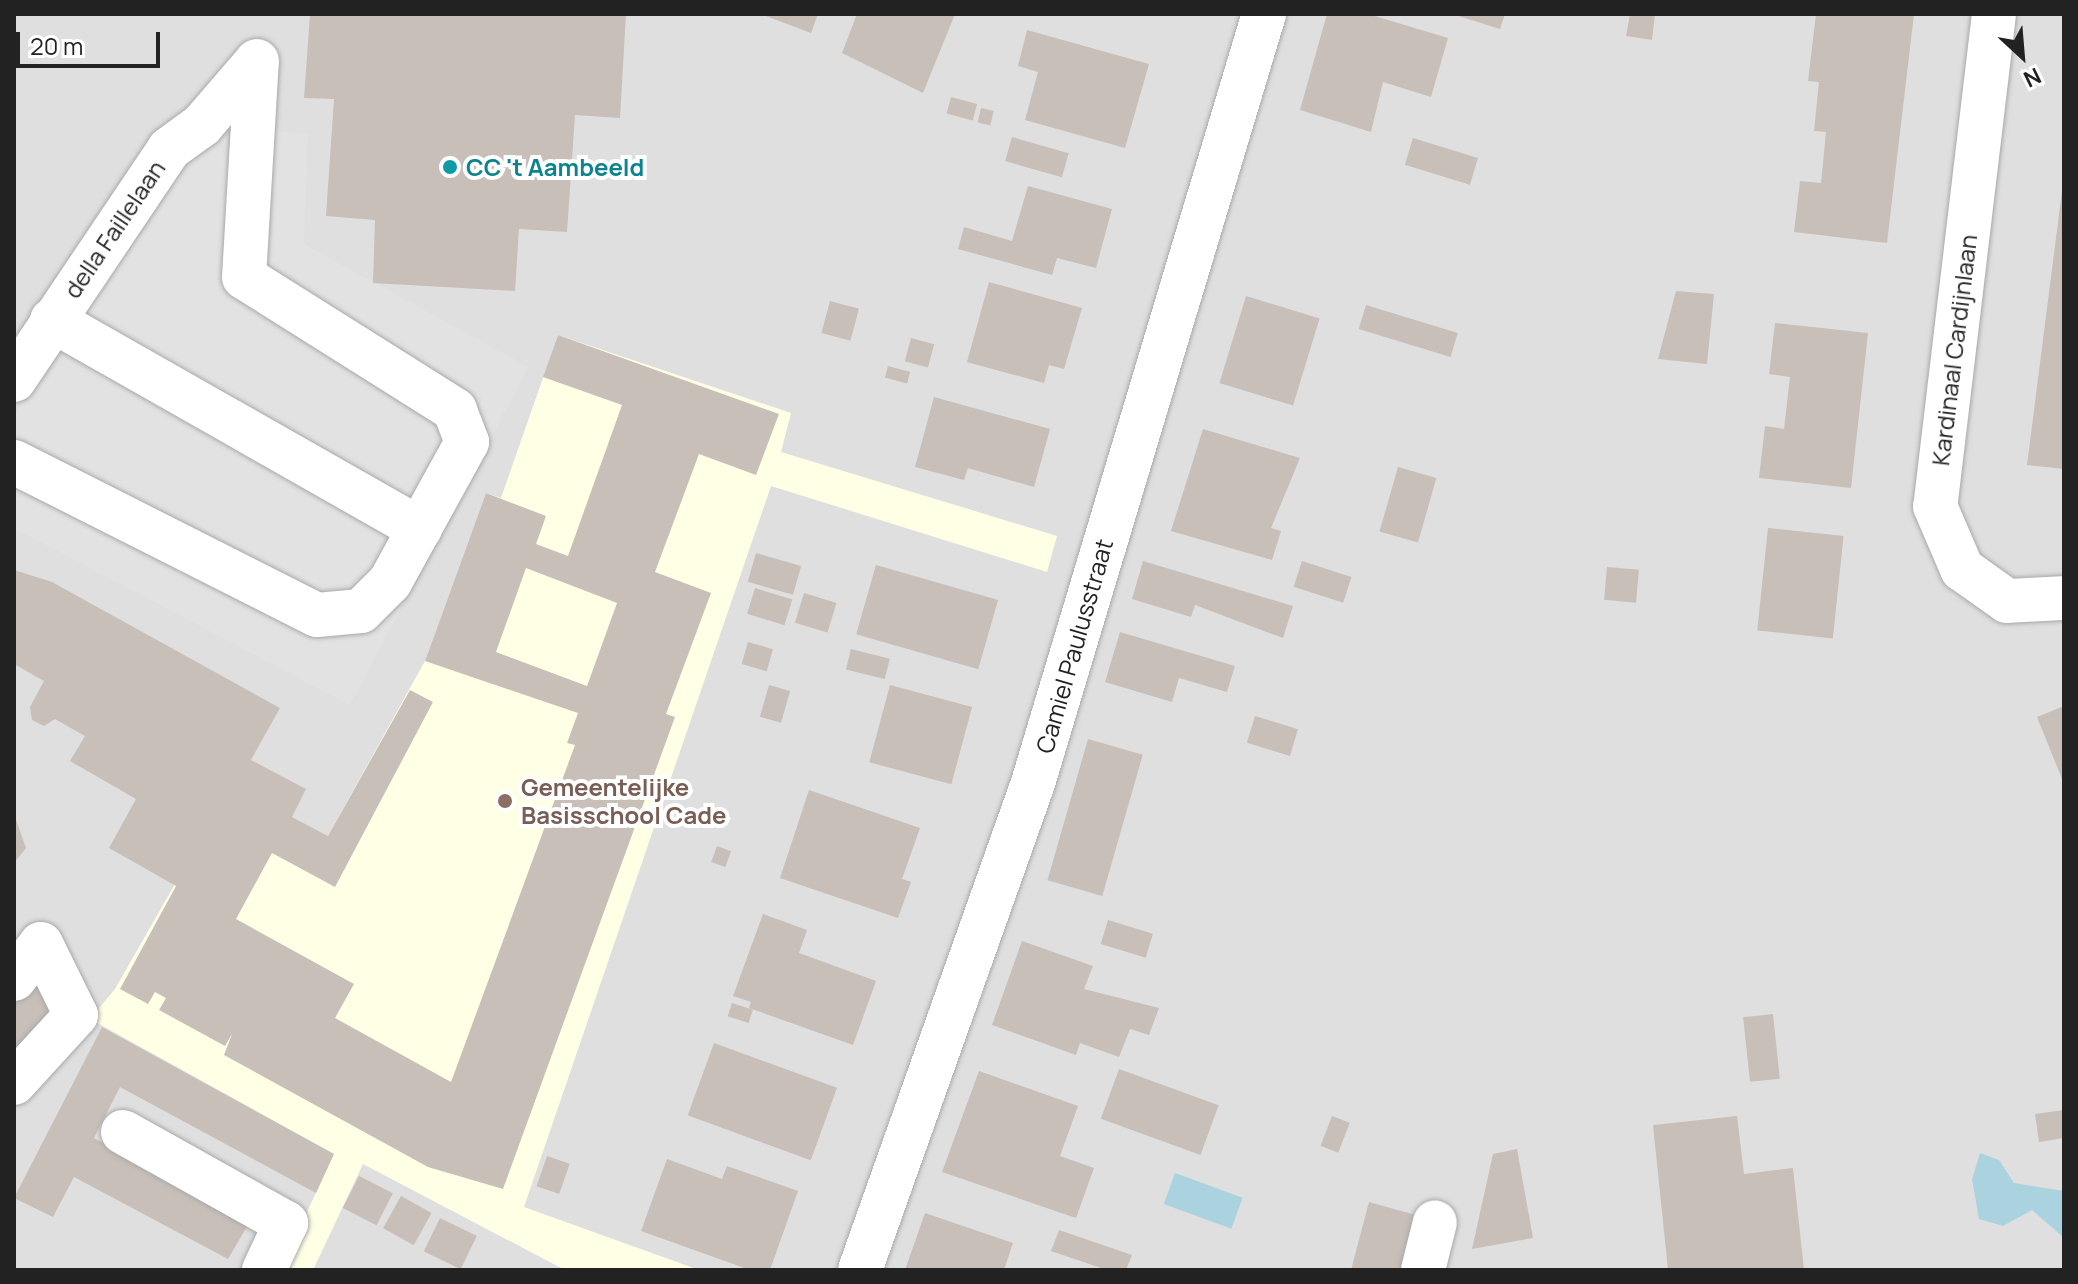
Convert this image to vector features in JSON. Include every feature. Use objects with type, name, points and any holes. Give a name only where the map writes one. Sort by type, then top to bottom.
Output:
[{"type":"street","name":"Camiel Paulusstraat","points":[[860,1270],[1033,783],[1264,14]]},
{"type":"street","name":"Kardinaal Cardijnlaan","points":[[1994,14],[1935,506],[1962,569],[2007,601],[2064,598]]},
{"type":"street","name":"della Faillelaan","points":[[14,462],[317,615],[361,611],[378,598],[420,529],[467,442],[455,410],[244,277],[257,61],[202,125],[169,149],[52,320],[420,529]]},
{"type":"street","points":[[14,380],[52,320]]},
{"type":"street","points":[[14,979],[41,944],[76,1015],[14,1083]]},
{"type":"street","points":[[123,1132],[286,1223],[264,1270]]},
{"type":"street","points":[[1423,1270],[1435,1222]]},
{"type":"shaded area","points":[[14,14],[2064,14],[2064,1270],[14,1270]]},
{"type":"shaded area","points":[[251,129],[308,134],[304,244],[528,367],[350,705],[14,528],[14,417],[71,320],[193,147]]},
{"type":"shaded area","name":"Gemeentelijke Basisschool Cade","points":[[558,335],[791,413],[781,452],[1057,536],[1047,572],[771,486],[524,1207],[699,1270],[565,1270],[363,1164],[313,1270],[280,1270],[334,1154],[90,1019],[115,989],[231,786],[328,836],[425,661],[486,493],[501,498]]},
{"type":"water","points":[[1980,1153],[1999,1160],[2014,1183],[2064,1191],[2064,1238],[2032,1210],[2003,1226],[1979,1219],[1972,1179]]},
{"type":"water","points":[[1175,1173],[1243,1198],[1231,1229],[1164,1204]]},
{"type":"building","name":"CC 't Aambeeld","points":[[310,14],[626,14],[620,118],[575,115],[567,232],[519,229],[515,291],[373,283],[375,220],[326,216],[334,99],[304,98]]},
{"type":"building","points":[[761,14],[818,14],[811,33]]},
{"type":"building","points":[[857,14],[955,14],[923,93],[842,53]]},
{"type":"building","points":[[1327,14],[1368,14],[1448,38],[1431,97],[1383,82],[1371,132],[1300,110]]},
{"type":"building","points":[[1452,14],[1505,14],[1500,29]]},
{"type":"building","points":[[1630,14],[1655,14],[1652,40],[1626,36]]},
{"type":"building","points":[[1816,14],[1914,14],[1887,243],[1794,232],[1800,181],[1821,183],[1826,132],[1814,131],[1819,82],[1808,81]]},
{"type":"building","points":[[1027,30],[1149,64],[1125,148],[1025,120],[1038,72],[1018,66]]},
{"type":"building","points":[[951,97],[977,104],[973,120],[947,113]]},
{"type":"building","points":[[981,108],[994,111],[990,126],[978,123]]},
{"type":"building","points":[[1012,137],[1069,153],[1062,177],[1005,161]]},
{"type":"building","points":[[1413,138],[1478,158],[1470,185],[1405,165]]},
{"type":"building","points":[[2064,175],[2064,469],[2027,465]]},
{"type":"building","points":[[1028,186],[1112,209],[1096,268],[1057,258],[1052,275],[958,249],[964,227],[1012,241]]},
{"type":"building","points":[[989,282],[1082,308],[1064,369],[1049,365],[1044,383],[967,362]]},
{"type":"building","points":[[1676,291],[1714,294],[1707,364],[1658,359]]},
{"type":"building","points":[[1246,296],[1320,319],[1293,406],[1219,383]]},
{"type":"building","points":[[830,301],[859,309],[850,341],[821,333]]},
{"type":"building","points":[[1366,305],[1458,333],[1450,357],[1359,329]]},
{"type":"building","points":[[1775,323],[1868,333],[1851,488],[1759,478],[1765,426],[1784,429],[1790,377],[1769,374]]},
{"type":"building","points":[[558,335],[779,414],[756,475],[699,454],[655,572],[711,593],[666,714],[675,717],[503,1189],[428,1167],[224,1055],[232,1034],[225,1046],[159,1010],[166,998],[155,992],[148,1004],[120,989],[176,886],[109,848],[136,799],[70,761],[85,736],[55,719],[44,726],[32,720],[30,707],[44,681],[14,664],[14,570],[52,582],[280,708],[251,760],[306,789],[292,817],[328,836],[410,690],[433,702],[335,887],[272,853],[236,919],[354,984],[335,1018],[451,1082],[575,745],[567,743],[578,713],[425,661],[486,493],[546,516],[536,544],[568,556],[622,405],[543,377]],"holes":[[[526,568],[617,603],[587,686],[496,652]]]},
{"type":"building","points":[[911,338],[934,344],[928,367],[905,361]]},
{"type":"building","points":[[888,366],[910,372],[907,384],[885,378]]},
{"type":"building","points":[[934,397],[1050,429],[1034,487],[968,468],[964,480],[915,467]]},
{"type":"building","points":[[1203,429],[1300,458],[1271,528],[1281,531],[1272,560],[1171,531]]},
{"type":"building","points":[[1398,467],[1436,478],[1418,542],[1380,531]]},
{"type":"building","points":[[1768,528],[1844,536],[1833,638],[1757,630]]},
{"type":"building","points":[[756,553],[801,566],[793,595],[748,582]]},
{"type":"building","points":[[1143,561],[1293,606],[1283,638],[1195,605],[1191,617],[1132,599]]},
{"type":"building","points":[[1302,561],[1351,577],[1343,603],[1294,587]]},
{"type":"building","points":[[876,565],[998,600],[978,669],[856,634]]},
{"type":"building","points":[[1607,567],[1639,570],[1636,603],[1604,600]]},
{"type":"building","points":[[755,588],[792,599],[784,625],[747,614]]},
{"type":"building","points":[[804,593],[837,603],[827,633],[795,623]]},
{"type":"building","points":[[1120,632],[1235,666],[1227,692],[1179,678],[1172,702],[1105,682]]},
{"type":"building","points":[[748,642],[773,649],[767,671],[742,664]]},
{"type":"building","points":[[851,649],[890,659],[885,679],[846,669]]},
{"type":"building","points":[[769,685],[790,691],[781,723],[760,717]]},
{"type":"building","points":[[890,685],[972,707],[951,784],[869,762]]},
{"type":"building","points":[[2064,706],[2064,784],[2037,717]]},
{"type":"building","points":[[1255,716],[1298,729],[1290,756],[1247,743]]},
{"type":"building","points":[[1088,739],[1143,755],[1102,896],[1047,880]]},
{"type":"building","points":[[809,790],[920,828],[902,879],[911,882],[898,918],[780,878]]},
{"type":"building","points":[[14,814],[26,848],[14,863]]},
{"type":"building","points":[[717,846],[731,851],[725,867],[711,862]]},
{"type":"building","points":[[763,914],[807,930],[799,953],[876,981],[853,1045],[749,1008],[751,1002],[733,996]]},
{"type":"building","points":[[1108,920],[1153,934],[1146,958],[1101,944]]},
{"type":"building","points":[[1022,941],[1093,966],[1084,989],[1159,1008],[1149,1035],[1130,1029],[1119,1057],[1080,1043],[1076,1055],[992,1025]]},
{"type":"building","points":[[31,976],[56,1016],[14,1067],[14,999]]},
{"type":"building","points":[[732,1003],[753,1010],[749,1023],[728,1016]]},
{"type":"building","points":[[1773,1014],[1780,1079],[1750,1082],[1743,1017]]},
{"type":"building","points":[[102,1027],[334,1154],[316,1193],[120,1087],[94,1138],[249,1223],[228,1259],[74,1177],[53,1217],[14,1198]]},
{"type":"building","points":[[714,1043],[837,1088],[811,1160],[688,1115]]},
{"type":"building","points":[[1119,1069],[1219,1105],[1200,1155],[1101,1119]]},
{"type":"building","points":[[979,1071],[1078,1106],[1060,1156],[1094,1168],[1076,1218],[942,1172]]},
{"type":"building","points":[[2064,1110],[2064,1138],[2039,1142],[2035,1114]]},
{"type":"building","points":[[1332,1116],[1350,1123],[1338,1153],[1321,1146]]},
{"type":"building","points":[[1737,1116],[1744,1174],[1793,1168],[1804,1270],[1668,1270],[1653,1125]]},
{"type":"building","points":[[1517,1149],[1533,1238],[1472,1249],[1493,1154]]},
{"type":"building","points":[[547,1156],[570,1164],[559,1194],[537,1186]]},
{"type":"building","points":[[667,1159],[722,1179],[727,1166],[798,1191],[770,1270],[750,1270],[641,1231]]},
{"type":"building","points":[[359,1176],[393,1193],[377,1225],[343,1208]]},
{"type":"building","points":[[401,1196],[432,1213],[414,1245],[383,1228]]},
{"type":"building","points":[[1369,1202],[1419,1216],[1405,1270],[1351,1270]]},
{"type":"building","points":[[925,1213],[1013,1243],[1004,1270],[905,1270]]},
{"type":"building","points":[[440,1218],[477,1236],[461,1269],[424,1251]]},
{"type":"building","points":[[1059,1230],[1132,1255],[1126,1270],[1107,1270],[1051,1251]]},
{"type":"place","name":"CC 't Aambeeld","points":[[450,167]]},
{"type":"place","name":"Gemeentelijke Basisschool Cade","points":[[505,801]]}]
